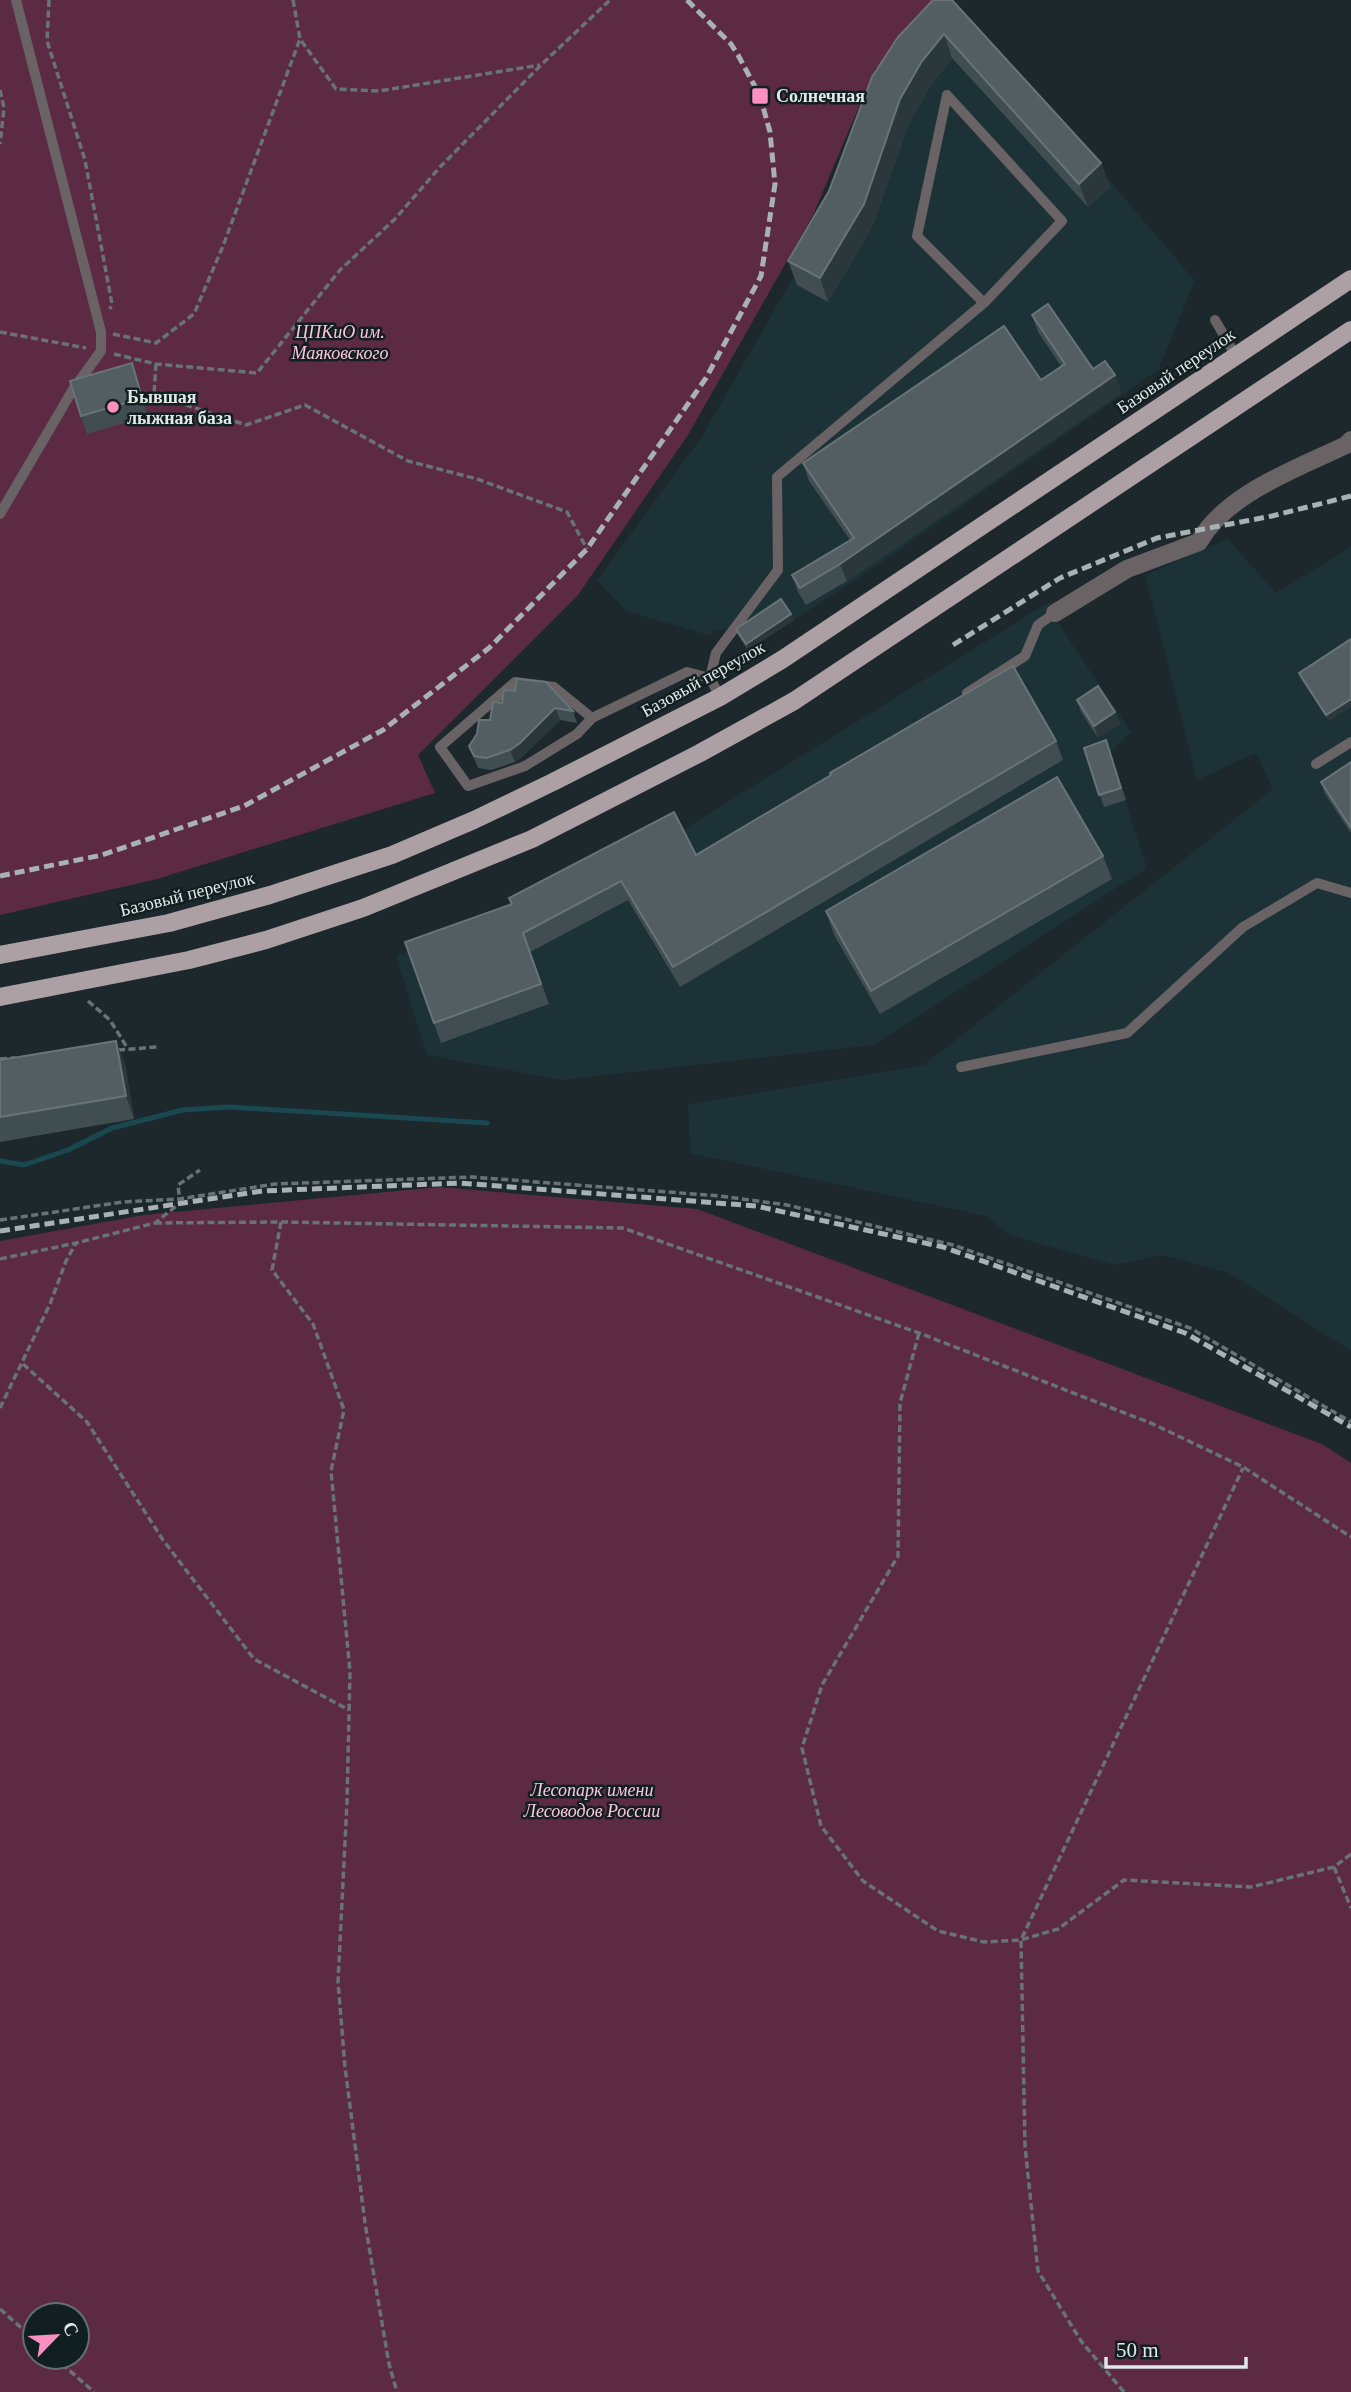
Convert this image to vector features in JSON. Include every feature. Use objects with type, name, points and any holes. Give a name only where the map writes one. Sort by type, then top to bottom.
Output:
[{"type":"main road","name":"Базовый переулок","points":[[0,955],[169,923],[270,895],[392,855],[542,788],[720,696],[783,659],[1351,279]]},
{"type":"main road","points":[[0,997],[124,974],[265,940],[363,908],[532,839],[722,742],[794,701],[1351,330]]},
{"type":"street","points":[[1055,613],[1126,569],[1199,542],[1207,527],[1250,492],[1346,445],[1351,440]]},
{"type":"lane","points":[[0,514],[72,391],[102,351],[101,332],[16,0]]},
{"type":"lane","points":[[720,696],[710,678],[716,653],[778,570],[777,477],[984,303],[1062,220],[947,95],[916,236],[984,303]]},
{"type":"lane","points":[[1215,320],[1236,356]]},
{"type":"lane","points":[[956,701],[1025,656],[1038,625],[1055,613]]},
{"type":"lane","points":[[592,718],[554,687],[515,682],[440,747],[468,786],[525,766],[577,734],[592,718],[687,672],[710,678]]},
{"type":"lane","points":[[1316,764],[1351,742]]},
{"type":"lane","points":[[961,1067],[1127,1033],[1243,927],[1317,883],[1351,893]]},
{"type":"path","points":[[49,0],[47,41],[85,160],[112,304],[101,332],[156,343],[194,314],[223,246],[300,40]]},
{"type":"path","points":[[293,0],[300,40],[336,89],[379,91],[542,64]]},
{"type":"path","points":[[0,332],[156,364],[257,373],[340,270],[395,219],[440,167],[542,64],[610,0]]},
{"type":"path","points":[[0,90],[4,108],[0,144]]},
{"type":"path","points":[[156,364],[154,394],[246,425],[305,405],[408,461],[477,479],[568,512],[587,549]]},
{"type":"path","points":[[88,1002],[110,1020],[128,1049]]},
{"type":"path","points":[[115,1050],[157,1047]]},
{"type":"path","points":[[0,1059],[26,1057]]},
{"type":"path","points":[[155,1223],[180,1203],[178,1185],[200,1170]]},
{"type":"path","points":[[0,1220],[123,1202],[179,1199],[275,1184],[472,1177],[720,1196],[787,1205],[953,1245],[1190,1328],[1351,1422]]},
{"type":"path","points":[[281,1222],[272,1270],[313,1324],[344,1409],[331,1471],[350,1672],[338,1982],[345,2067],[365,2223],[389,2364],[397,2392]]},
{"type":"path","points":[[0,1259],[155,1223],[281,1222],[623,1228],[919,1333],[1153,1424],[1243,1467],[1351,1537]]},
{"type":"path","points":[[0,1408],[23,1364],[50,1304],[65,1261],[76,1243]]},
{"type":"path","points":[[919,1333],[900,1403],[898,1556],[822,1685],[802,1748],[821,1826],[863,1881],[938,1931],[984,1942],[1021,1940],[1058,1929],[1124,1880],[1251,1887],[1334,1867],[1351,1854]]},
{"type":"path","points":[[23,1364],[87,1422],[163,1540],[254,1659],[349,1710]]},
{"type":"path","points":[[1124,2392],[1081,2341],[1038,2271],[1025,2147],[1021,1940],[1243,1467]]},
{"type":"path","points":[[1334,1867],[1351,1908]]},
{"type":"path","points":[[0,2309],[21,2328]]},
{"type":"path","points":[[70,2371],[94,2392]]},
{"type":"shaded area","points":[[954,8],[1109,180],[1195,281],[1158,370],[866,573],[748,650],[738,635],[742,633],[735,629],[714,630],[711,636],[626,611],[597,580],[701,438],[826,220]]},
{"type":"shaded area","points":[[1228,539],[1276,593],[1351,547],[1351,1351],[1229,1273],[1162,1255],[1115,1265],[1009,1235],[986,1216],[690,1153],[688,1104],[924,1065],[1273,789],[1256,753],[1197,780],[1145,575]]},
{"type":"shaded area","points":[[1049,602],[1060,626],[1131,732],[1110,753],[1147,868],[874,1045],[561,1080],[427,1055],[396,956],[516,917],[681,831]]},
{"type":"green space","name":"ЦПКиО им. Маяковского","points":[[0,0],[940,0],[875,69],[813,215],[688,435],[578,595],[418,755],[435,793],[157,879],[0,915]]},
{"type":"green space","name":"Лесопарк имени Лесоводов России","points":[[439,1187],[697,1209],[1322,1444],[1351,1463],[1351,2392],[0,2392],[0,1241],[144,1215]]},
{"type":"building","points":[[933,0],[952,0],[1101,163],[1079,184],[944,34],[922,61],[900,99],[864,204],[820,278],[788,261],[829,191],[872,77],[898,37]]},
{"type":"building","points":[[1048,304],[1093,369],[1105,361],[1115,375],[840,564],[800,588],[792,575],[854,538],[803,463],[1004,326],[1041,380],[1065,364],[1032,315]]},
{"type":"building","points":[[132,363],[142,398],[81,416],[70,381]]},
{"type":"building","points":[[781,599],[791,614],[746,644],[736,629]]},
{"type":"building","points":[[1351,639],[1351,699],[1326,715],[1299,673]]},
{"type":"building","points":[[1013,666],[1056,741],[673,967],[621,881],[523,933],[541,984],[434,1023],[405,942],[512,904],[509,898],[674,812],[696,855]]},
{"type":"building","points":[[517,679],[546,682],[573,711],[555,708],[510,750],[486,758],[474,756],[469,746],[477,734],[479,720],[490,720],[493,702],[502,703],[504,690],[515,691]]},
{"type":"building","points":[[1098,686],[1115,712],[1094,726],[1077,700]]},
{"type":"building","points":[[1106,740],[1121,788],[1099,795],[1084,748]]},
{"type":"building","points":[[1351,762],[1351,828],[1321,782]]},
{"type":"building","points":[[1057,777],[1103,856],[871,991],[826,911]]},
{"type":"building","points":[[116,1041],[126,1096],[0,1117],[0,1060]]},
{"type":"waterway","points":[[0,1161],[24,1165],[68,1150],[112,1128],[183,1110],[229,1107],[487,1123]]},
{"type":"railway","points":[[0,876],[102,855],[244,806],[383,730],[489,648],[587,549],[706,378],[761,276],[775,184],[770,132],[760,96],[738,55],[731,44],[687,0]]},
{"type":"railway","points":[[953,645],[1060,578],[1157,538],[1272,516],[1351,496]]},
{"type":"railway","points":[[0,1231],[262,1191],[460,1183],[756,1206],[943,1247],[1185,1333],[1351,1427]]},
{"type":"place","name":"Солнечная","points":[[760,96]]},
{"type":"place","name":"Бывшая лыжная база","points":[[113,407]]}]
